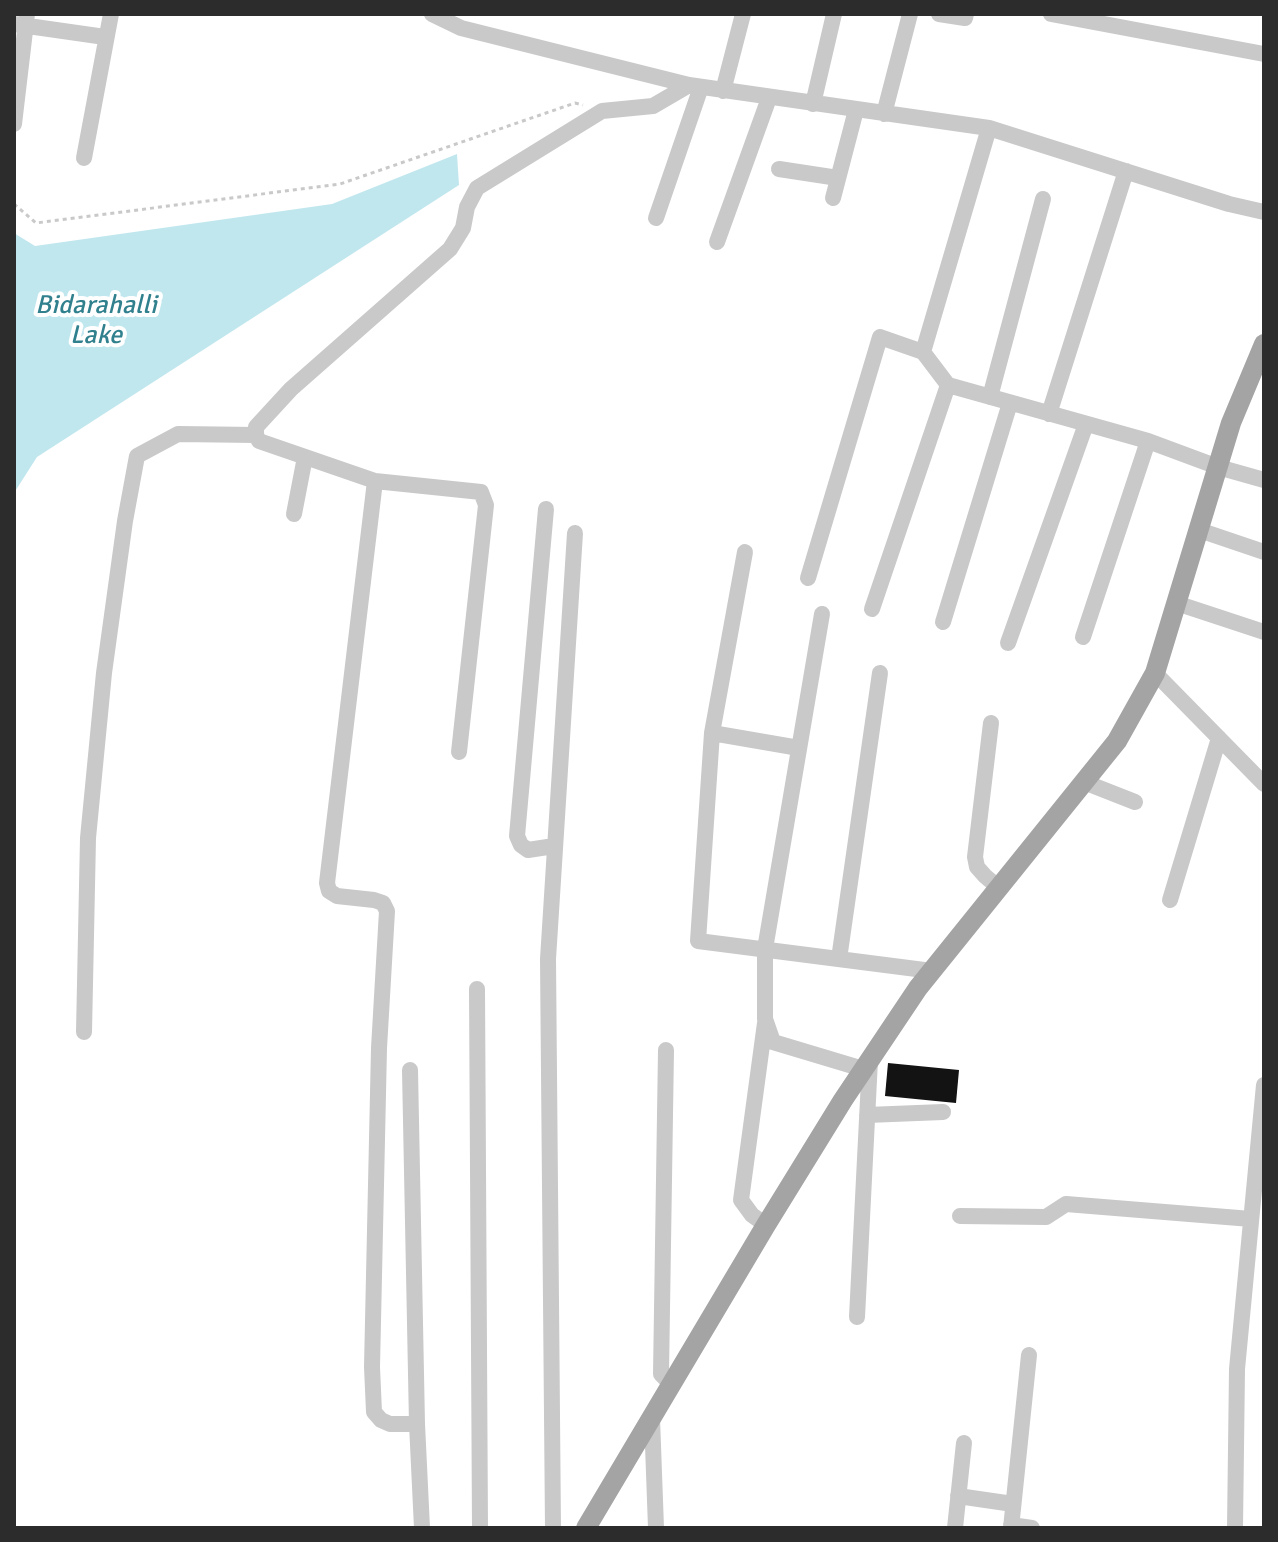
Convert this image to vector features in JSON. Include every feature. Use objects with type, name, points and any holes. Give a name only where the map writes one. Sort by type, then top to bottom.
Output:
[{"type":"main road","points":[[586,1528],[766,1225],[866,1064],[932,971],[1117,741],[1155,673],[1231,423],[1257,381],[1264,344]]},
{"type":"street","points":[[84,158],[111,14]]},
{"type":"street","points":[[432,14],[461,28],[695,86],[989,128],[1229,204],[1264,212]]},
{"type":"street","points":[[723,91],[743,14]]},
{"type":"street","points":[[813,104],[834,14]]},
{"type":"street","points":[[884,114],[910,14]]},
{"type":"street","points":[[939,14],[965,18],[966,14]]},
{"type":"street","points":[[1051,14],[1264,54]]},
{"type":"street","points":[[14,124],[22,22],[105,37]]},
{"type":"street","points":[[459,752],[486,505],[481,492],[375,481],[259,441],[256,427],[291,389],[450,249],[463,228],[467,207],[477,188],[602,111],[653,106],[695,86]]},
{"type":"street","points":[[656,218],[695,86]]},
{"type":"street","points":[[717,242],[769,98]]},
{"type":"street","points":[[833,198],[856,110]]},
{"type":"street","points":[[923,352],[989,128]]},
{"type":"street","points":[[779,169],[838,178]]},
{"type":"street","points":[[1049,414],[1126,171]]},
{"type":"street","points":[[990,397],[1043,199]]},
{"type":"street","points":[[808,578],[880,337],[923,352],[948,385],[1148,441],[1264,480]]},
{"type":"street","points":[[872,609],[948,385]]},
{"type":"street","points":[[943,622],[1010,403]]},
{"type":"street","points":[[1008,643],[1086,424]]},
{"type":"street","points":[[84,1032],[88,838],[104,673],[137,456],[178,434],[256,435]]},
{"type":"street","points":[[1083,637],[1148,441]]},
{"type":"street","points":[[294,514],[305,457]]},
{"type":"street","points":[[375,481],[327,883],[329,891],[337,896],[374,900],[383,903],[387,911],[379,1048],[372,1367],[374,1412],[390,1424],[417,1424]]},
{"type":"street","points":[[546,509],[517,836],[521,845],[528,850],[554,846]]},
{"type":"street","points":[[1199,530],[1264,552]]},
{"type":"street","points":[[553,1528],[547,969],[575,533]]},
{"type":"street","points":[[745,552],[712,733],[698,941],[932,971]]},
{"type":"street","points":[[1176,603],[1264,632]]},
{"type":"street","points":[[766,1225],[752,1215],[741,1200],[765,1019],[765,949],[822,614]]},
{"type":"street","points":[[839,959],[880,673]]},
{"type":"street","points":[[1155,673],[1264,784]]},
{"type":"street","points":[[991,723],[975,857],[977,867],[999,888]]},
{"type":"street","points":[[712,733],[799,748]]},
{"type":"street","points":[[1170,900],[1219,738]]},
{"type":"street","points":[[1084,782],[1135,802]]},
{"type":"street","points":[[477,989],[480,1528]]},
{"type":"street","points":[[765,1019],[773,1042],[866,1064],[867,1115],[857,1317]]},
{"type":"street","points":[[666,1050],[661,1374],[672,1385]]},
{"type":"street","points":[[410,1070],[422,1528]]},
{"type":"street","points":[[1235,1528],[1237,1369],[1264,1085]]},
{"type":"street","points":[[867,1115],[943,1112]]},
{"type":"street","points":[[960,1216],[1046,1217],[1066,1204],[1251,1219]]},
{"type":"street","points":[[1029,1355],[1011,1526],[1032,1528]]},
{"type":"street","points":[[652,1418],[656,1528]]},
{"type":"street","points":[[955,1528],[964,1443]]},
{"type":"street","points":[[958,1496],[1013,1504]]},
{"type":"path","points":[[14,204],[36,223],[340,184],[575,103],[602,111]]},
{"type":"water","name":"Bidarahalli Lake","points":[[457,154],[459,185],[37,457],[14,493],[14,233],[35,246],[332,204]]},
{"type":"building","points":[[888,1063],[959,1070],[956,1103],[885,1096]]}]
